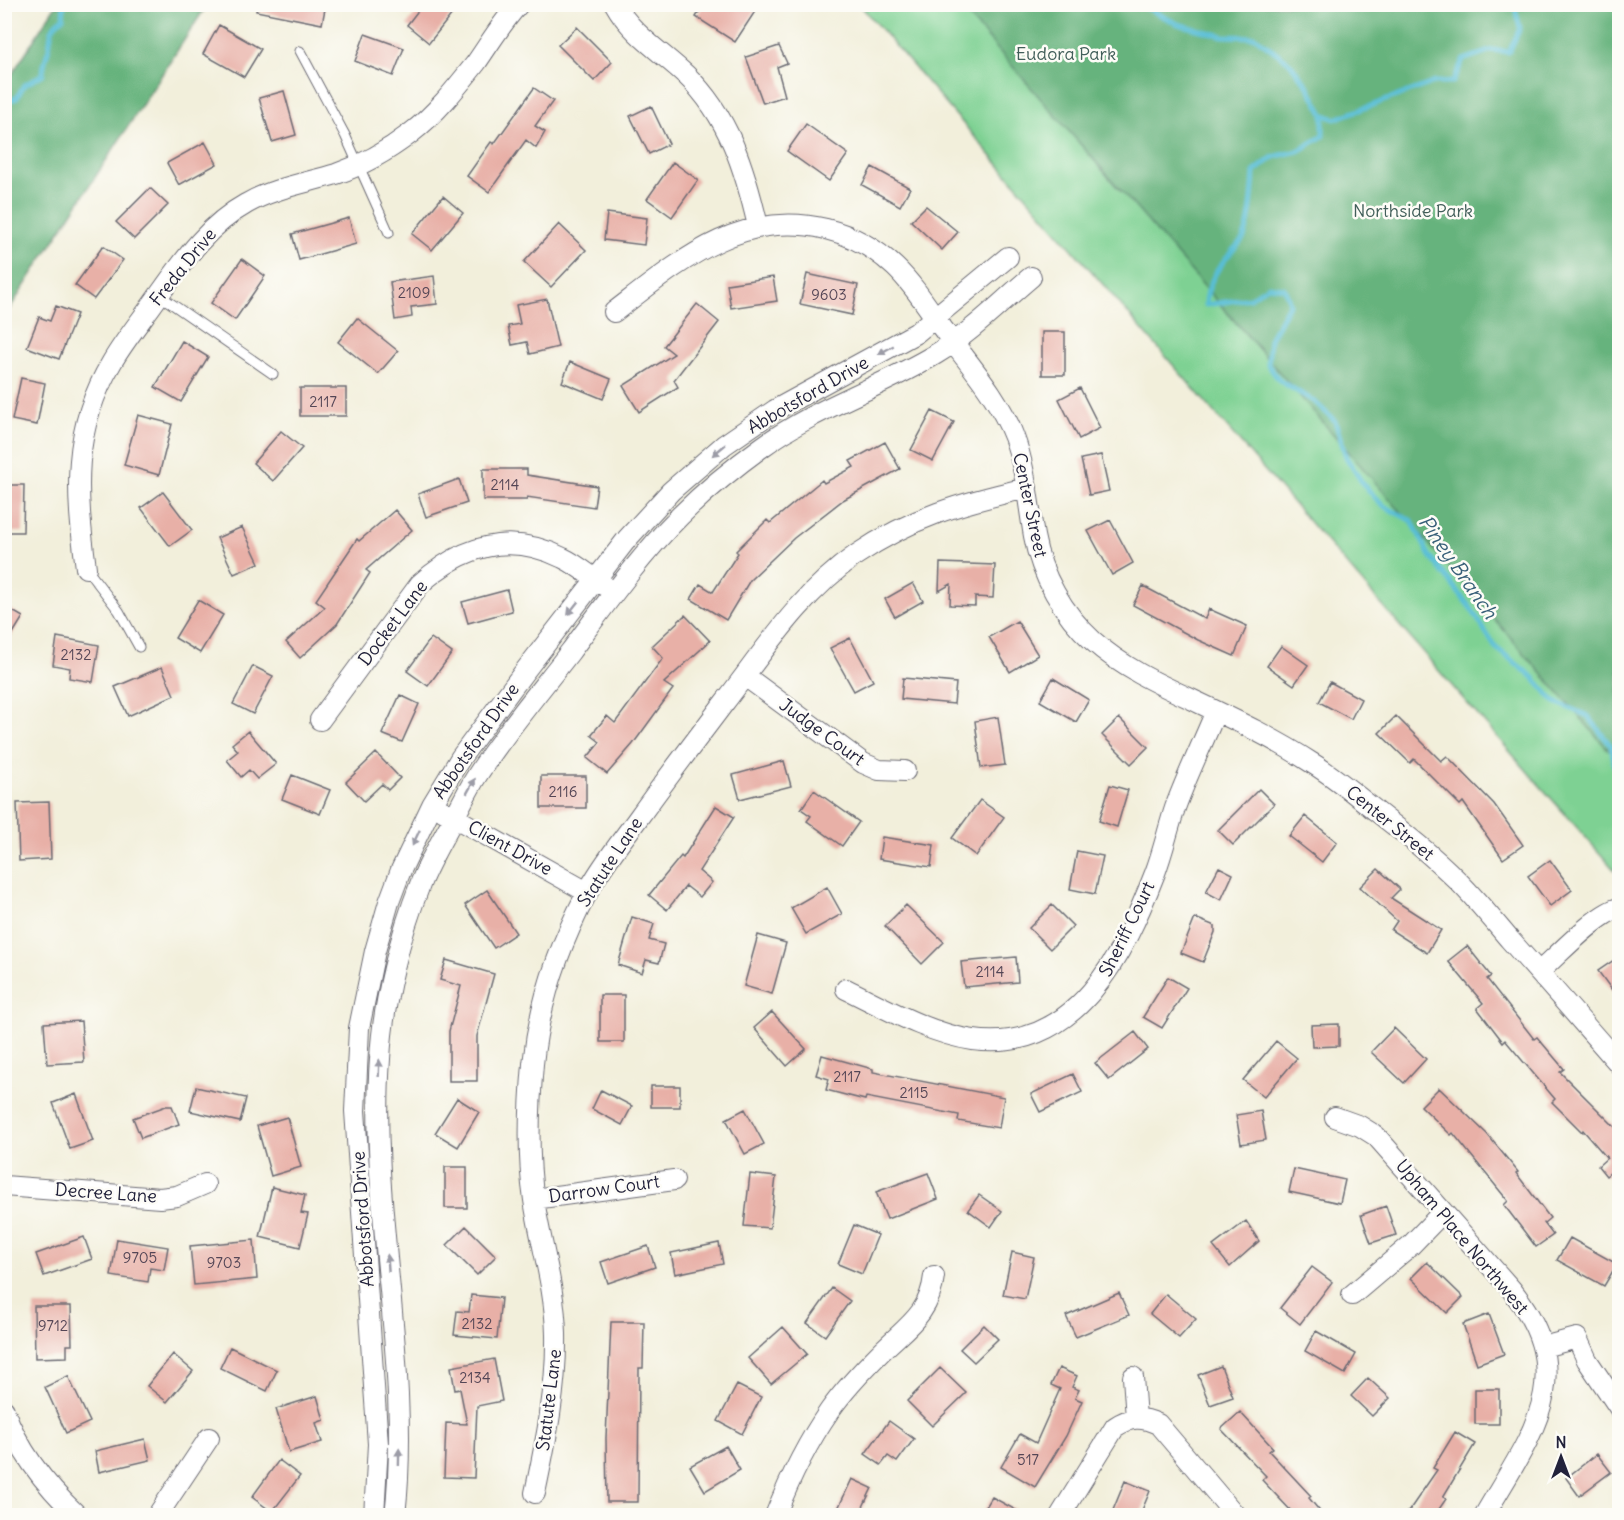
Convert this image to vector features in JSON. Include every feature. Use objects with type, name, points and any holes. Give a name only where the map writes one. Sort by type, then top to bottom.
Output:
[{"type":"street","name":"Freda Drive","points":[[86,568],[78,488],[79,457],[86,424],[97,392],[112,362],[181,264],[206,235],[227,216],[248,203],[276,191],[359,165],[412,132],[435,112],[519,4]]},
{"type":"street","points":[[615,4],[637,33],[698,88],[723,121],[744,171],[758,226]]},
{"type":"street","name":"Center Street","points":[[614,312],[656,280],[713,242],[758,226],[784,223],[810,225],[836,231],[860,242],[894,266],[910,284],[999,406],[1022,459],[1035,539],[1043,567],[1056,595],[1090,639],[1138,674],[1271,738],[1331,776],[1422,848],[1459,882],[1620,1065]]},
{"type":"street","name":"Abbotsford Drive","points":[[374,1515],[378,1444],[355,1111],[359,1028],[375,951],[389,902],[401,870],[432,805],[461,757],[595,580],[627,539],[671,491],[724,445],[775,410],[906,338],[935,318],[1008,257]]},
{"type":"street","name":"Abbotsford Drive","points":[[394,1515],[399,1461],[398,1406],[379,1137],[380,1057],[398,955],[412,906],[422,880],[454,817],[477,776],[498,747],[614,593],[682,514],[723,477],[765,444],[801,422],[916,365],[953,343],[1031,277]]},
{"type":"street","name":"Statute Lane","points":[[535,1493],[548,1428],[555,1372],[556,1332],[552,1290],[534,1199],[529,1110],[541,1015],[568,932],[587,892],[603,866],[745,675],[795,610],[823,582],[853,557],[886,536],[918,520],[955,506],[1027,488]]},
{"type":"street","name":"Docket Lane","points":[[320,720],[420,584],[438,567],[455,557],[475,549],[497,545],[521,545],[543,549],[565,558],[614,593]]},
{"type":"street","name":"Judge Court","points":[[745,675],[863,764],[879,770],[905,771]]},
{"type":"street","name":"Sheriff Court","points":[[846,989],[950,1035],[975,1040],[1001,1040],[1026,1035],[1068,1015],[1101,982],[1137,916],[1155,871],[1176,806],[1216,711]]},
{"type":"street","name":"Client Drive","points":[[432,805],[587,892]]},
{"type":"street","points":[[1539,972],[1593,924],[1613,909],[1620,908]]},
{"type":"street","name":"Upham Place Northwest","points":[[1335,1117],[1360,1126],[1376,1137],[1525,1306],[1536,1326],[1545,1362],[1546,1389],[1541,1411],[1534,1430],[1484,1515]]},
{"type":"street","name":"Darrow Court","points":[[534,1199],[674,1180]]},
{"type":"street","name":"Decree Lane","points":[[4,1186],[160,1198],[177,1196],[205,1184]]},
{"type":"street","points":[[1352,1295],[1411,1245],[1443,1212]]},
{"type":"street","points":[[775,1515],[790,1477],[809,1442],[853,1382],[918,1318],[927,1303],[934,1276]]},
{"type":"street","points":[[1543,1347],[1577,1338],[1587,1360],[1620,1409]]},
{"type":"street","points":[[1132,1377],[1136,1418]]},
{"type":"street","points":[[4,1410],[21,1447],[38,1473],[57,1496],[78,1515]]},
{"type":"street","points":[[1060,1515],[1114,1427],[1136,1418],[1147,1419],[1158,1424],[1236,1515]]},
{"type":"street","points":[[157,1515],[210,1438]]},
{"type":"lane","points":[[300,51],[359,165],[389,233]]},
{"type":"lane","points":[[159,295],[273,374]]},
{"type":"lane","points":[[86,568],[114,603],[139,647]]},
{"type":"green space","points":[[56,5],[207,5],[5,316],[5,85]]},
{"type":"green space","name":"Northside Park","points":[[860,5],[1172,5],[1062,122],[1121,192],[1171,144],[1619,5],[1619,875],[1467,703]]},
{"type":"green space","name":"Northside Park","points":[[959,5],[1619,5],[1619,762]]},
{"type":"building","points":[[257,4],[326,4],[322,24],[256,11]]},
{"type":"building","points":[[423,4],[460,4],[429,43],[407,25]]},
{"type":"building","points":[[704,4],[747,4],[756,10],[735,42],[696,17]]},
{"type":"building","points":[[219,25],[261,49],[244,77],[203,54]]},
{"type":"building","points":[[577,27],[612,62],[594,81],[558,45]]},
{"type":"building","points":[[365,34],[404,48],[393,76],[355,61]]},
{"type":"building","points":[[779,46],[787,63],[777,67],[785,96],[763,103],[746,57]]},
{"type":"building","points":[[534,88],[553,101],[535,126],[545,132],[536,148],[526,140],[489,192],[467,176],[491,142],[494,144]]},
{"type":"building","points":[[284,91],[296,135],[272,142],[259,98]]},
{"type":"building","points":[[651,106],[669,144],[649,154],[630,116]]},
{"type":"building","points":[[806,124],[848,154],[829,181],[787,151]]},
{"type":"building","points":[[205,142],[217,164],[179,185],[167,163]]},
{"type":"building","points":[[673,162],[698,180],[672,217],[647,199]]},
{"type":"building","points":[[872,167],[910,188],[900,206],[862,185]]},
{"type":"building","points":[[150,188],[168,205],[134,239],[116,222]]},
{"type":"building","points":[[443,196],[463,213],[432,250],[412,234]]},
{"type":"building","points":[[926,206],[958,232],[942,250],[911,221]]},
{"type":"building","points":[[607,213],[647,218],[644,245],[604,240]]},
{"type":"building","points":[[349,218],[356,244],[299,260],[292,234]]},
{"type":"building","points":[[559,224],[586,250],[551,287],[524,262]]},
{"type":"building","points":[[103,246],[123,260],[94,299],[75,285]]},
{"type":"building","points":[[242,259],[265,276],[235,320],[211,303]]},
{"type":"building","points":[[807,274],[858,285],[852,315],[800,304]]},
{"type":"building","points":[[434,276],[437,304],[411,307],[412,317],[395,320],[390,282]]},
{"type":"building","points":[[773,277],[777,301],[731,308],[727,284]]},
{"type":"building","points":[[547,299],[558,347],[530,354],[527,342],[512,345],[508,326],[520,324],[516,305]]},
{"type":"building","points":[[697,304],[719,322],[674,380],[678,387],[639,412],[623,386],[674,354],[664,346]]},
{"type":"building","points":[[56,306],[77,314],[59,359],[27,347],[39,317],[50,321]]},
{"type":"building","points":[[357,318],[398,351],[378,374],[338,342]]},
{"type":"building","points":[[1042,332],[1065,332],[1065,375],[1042,375]]},
{"type":"building","points":[[182,341],[208,357],[181,402],[155,387]]},
{"type":"building","points":[[570,362],[611,379],[603,399],[562,382]]},
{"type":"building","points":[[21,378],[45,383],[37,425],[12,420]]},
{"type":"building","points":[[300,388],[346,388],[346,416],[300,416]]},
{"type":"building","points":[[1080,388],[1100,428],[1079,439],[1059,399]]},
{"type":"building","points":[[932,411],[954,422],[933,461],[911,450]]},
{"type":"building","points":[[138,415],[172,424],[159,475],[124,465]]},
{"type":"building","points":[[281,431],[302,448],[273,481],[253,463]]},
{"type":"building","points":[[885,442],[900,469],[843,500],[794,538],[750,580],[726,620],[691,599],[700,584],[713,592],[738,553],[736,551],[767,520],[770,523],[822,480],[824,483],[854,467],[850,461]]},
{"type":"building","points":[[1101,455],[1109,491],[1089,495],[1081,459]]},
{"type":"building","points":[[483,469],[527,469],[527,475],[597,486],[594,507],[527,497],[527,500],[483,500]]},
{"type":"building","points":[[459,479],[467,503],[426,517],[418,494]]},
{"type":"building","points":[[4,485],[24,485],[23,532],[4,532]]},
{"type":"building","points":[[163,492],[192,530],[170,546],[141,508]]},
{"type":"building","points":[[395,510],[412,530],[366,570],[370,573],[337,624],[300,658],[286,642],[325,607],[316,600],[357,539],[359,541]]},
{"type":"building","points":[[1110,520],[1133,563],[1112,575],[1088,531]]},
{"type":"building","points":[[242,527],[259,563],[234,574],[217,538]]},
{"type":"building","points":[[940,563],[995,565],[993,598],[975,597],[975,606],[950,605],[951,584],[939,591]]},
{"type":"building","points":[[913,583],[923,601],[895,617],[885,599]]},
{"type":"building","points":[[1143,586],[1205,619],[1209,609],[1247,626],[1234,656],[1198,640],[1133,605]]},
{"type":"building","points":[[507,590],[512,611],[468,623],[462,602]]},
{"type":"building","points":[[198,600],[223,615],[200,653],[175,638]]},
{"type":"building","points":[[4,606],[23,617],[4,648]]},
{"type":"building","points":[[685,615],[710,641],[664,683],[673,689],[633,744],[607,774],[587,758],[600,742],[591,735],[607,716],[615,723],[663,658],[652,646]]},
{"type":"building","points":[[1017,621],[1038,655],[1010,672],[989,637]]},
{"type":"building","points":[[57,637],[99,645],[93,682],[69,678],[70,668],[53,665]]},
{"type":"building","points":[[431,638],[452,653],[428,686],[407,671]]},
{"type":"building","points":[[850,638],[873,681],[854,691],[830,648]]},
{"type":"building","points":[[1281,646],[1308,665],[1294,685],[1267,666]]},
{"type":"building","points":[[253,666],[273,676],[253,714],[233,704]]},
{"type":"building","points":[[162,667],[174,695],[128,716],[115,687]]},
{"type":"building","points":[[903,678],[956,683],[954,704],[901,699]]},
{"type":"building","points":[[1053,678],[1089,700],[1076,722],[1040,701]]},
{"type":"building","points":[[1330,682],[1361,699],[1351,719],[1319,702]]},
{"type":"building","points":[[400,695],[419,704],[402,742],[382,734]]},
{"type":"building","points":[[1396,716],[1441,761],[1447,756],[1494,804],[1523,845],[1503,859],[1463,802],[1460,805],[1414,759],[1410,763],[1379,733]]},
{"type":"building","points":[[998,717],[1005,765],[981,768],[975,721]]},
{"type":"building","points":[[1119,718],[1148,747],[1131,764],[1102,735]]},
{"type":"building","points":[[248,731],[276,764],[257,779],[249,770],[241,777],[227,760],[238,751],[232,744]]},
{"type":"building","points":[[376,753],[400,778],[388,790],[382,784],[364,801],[346,782]]},
{"type":"building","points":[[784,761],[791,786],[740,799],[733,775]]},
{"type":"building","points":[[292,775],[330,790],[320,814],[282,799]]},
{"type":"building","points":[[541,776],[586,776],[586,808],[541,808]]},
{"type":"building","points":[[1110,785],[1128,790],[1117,827],[1099,821]]},
{"type":"building","points":[[1259,789],[1274,804],[1233,845],[1218,830]]},
{"type":"building","points":[[814,790],[859,822],[842,846],[807,821],[811,816],[801,809]]},
{"type":"building","points":[[980,800],[1004,817],[976,856],[952,838]]},
{"type":"building","points":[[49,802],[51,859],[19,861],[17,803]]},
{"type":"building","points":[[716,806],[734,817],[699,871],[712,882],[700,897],[686,886],[667,910],[649,895],[681,856],[683,858]]},
{"type":"building","points":[[1305,816],[1337,842],[1322,862],[1289,836]]},
{"type":"building","points":[[882,837],[934,845],[931,867],[879,859]]},
{"type":"building","points":[[1077,851],[1103,856],[1095,894],[1070,889]]},
{"type":"building","points":[[1550,860],[1572,890],[1550,906],[1528,876]]},
{"type":"building","points":[[1219,867],[1233,874],[1221,900],[1206,892]]},
{"type":"building","points":[[1378,869],[1400,889],[1391,898],[1441,930],[1427,953],[1391,930],[1397,921],[1360,887]]},
{"type":"building","points":[[827,887],[842,914],[806,934],[791,908]]},
{"type":"building","points":[[487,890],[516,933],[494,948],[465,905]]},
{"type":"building","points":[[906,905],[944,942],[922,964],[885,926]]},
{"type":"building","points":[[1052,905],[1073,926],[1050,949],[1029,928]]},
{"type":"building","points":[[632,917],[654,924],[649,940],[664,944],[659,963],[646,960],[642,973],[618,965]]},
{"type":"building","points":[[1195,918],[1215,926],[1215,932],[1203,962],[1181,953]]},
{"type":"building","points":[[758,935],[786,943],[772,994],[744,986]]},
{"type":"building","points":[[1467,946],[1491,976],[1487,979],[1534,1039],[1537,1037],[1564,1069],[1560,1072],[1620,1132],[1620,1173],[1615,1169],[1606,1176],[1598,1166],[1607,1158],[1583,1130],[1582,1132],[1552,1102],[1555,1099],[1505,1040],[1503,1042],[1477,1008],[1483,1003],[1448,961]]},
{"type":"building","points":[[1620,956],[1620,1001],[1598,971]]},
{"type":"building","points":[[1016,957],[1018,982],[964,987],[961,962]]},
{"type":"building","points":[[446,960],[494,974],[477,1036],[477,1081],[449,1081],[449,1031],[461,986],[440,980]]},
{"type":"building","points":[[1168,977],[1187,988],[1162,1028],[1143,1017]]},
{"type":"building","points":[[600,995],[624,995],[624,1042],[600,1042]]},
{"type":"building","points":[[772,1012],[806,1049],[787,1066],[754,1028]]},
{"type":"building","points":[[81,1021],[84,1062],[47,1064],[44,1023]]},
{"type":"building","points":[[1339,1024],[1339,1046],[1312,1047],[1311,1025]]},
{"type":"building","points":[[1394,1028],[1426,1059],[1404,1083],[1371,1052]]},
{"type":"building","points":[[1135,1032],[1148,1049],[1109,1080],[1095,1063]]},
{"type":"building","points":[[1276,1041],[1297,1058],[1264,1097],[1243,1080]]},
{"type":"building","points":[[822,1055],[873,1069],[873,1072],[1004,1097],[999,1128],[958,1121],[959,1115],[866,1097],[865,1100],[826,1090],[829,1079],[816,1075]]},
{"type":"building","points":[[1073,1074],[1082,1092],[1040,1112],[1031,1094]]},
{"type":"building","points":[[651,1086],[680,1086],[680,1107],[651,1107]]},
{"type":"building","points":[[196,1087],[246,1098],[240,1122],[190,1111]]},
{"type":"building","points":[[1439,1088],[1487,1134],[1518,1172],[1516,1173],[1550,1218],[1544,1223],[1553,1235],[1536,1247],[1504,1205],[1508,1201],[1453,1133],[1451,1135],[1421,1106]]},
{"type":"building","points":[[601,1090],[632,1106],[622,1125],[592,1109]]},
{"type":"building","points":[[76,1094],[93,1141],[70,1149],[53,1103]]},
{"type":"building","points":[[457,1098],[479,1112],[458,1147],[435,1133]]},
{"type":"building","points":[[172,1106],[179,1124],[141,1138],[133,1118]]},
{"type":"building","points":[[745,1109],[764,1144],[745,1154],[726,1119]]},
{"type":"building","points":[[1261,1111],[1266,1140],[1241,1144],[1236,1115]]},
{"type":"building","points":[[287,1117],[301,1167],[271,1176],[257,1126]]},
{"type":"building","points":[[445,1167],[467,1167],[467,1208],[445,1208]]},
{"type":"building","points":[[1294,1169],[1345,1180],[1340,1203],[1289,1192]]},
{"type":"building","points":[[928,1173],[938,1199],[887,1219],[876,1192]]},
{"type":"building","points":[[750,1174],[776,1177],[770,1228],[744,1226]]},
{"type":"building","points":[[272,1187],[305,1195],[301,1213],[308,1214],[300,1247],[260,1237]]},
{"type":"building","points":[[979,1195],[1002,1211],[991,1227],[968,1210]]},
{"type":"building","points":[[1386,1206],[1396,1235],[1371,1243],[1361,1215]]},
{"type":"building","points":[[1246,1221],[1259,1241],[1230,1267],[1213,1246]]},
{"type":"building","points":[[854,1225],[878,1235],[862,1274],[838,1264]]},
{"type":"building","points":[[466,1226],[496,1256],[477,1275],[447,1245]]},
{"type":"building","points":[[84,1237],[92,1259],[44,1276],[36,1254]]},
{"type":"building","points":[[1570,1238],[1617,1264],[1604,1286],[1557,1260]]},
{"type":"building","points":[[117,1239],[168,1247],[164,1270],[150,1268],[148,1282],[111,1276]]},
{"type":"building","points":[[254,1240],[257,1279],[194,1285],[190,1246]]},
{"type":"building","points":[[719,1243],[723,1264],[675,1274],[671,1253]]},
{"type":"building","points":[[648,1246],[655,1267],[608,1283],[601,1262]]},
{"type":"building","points":[[1012,1252],[1034,1257],[1025,1299],[1003,1295]]},
{"type":"building","points":[[1427,1262],[1463,1297],[1447,1313],[1411,1278]]},
{"type":"building","points":[[1312,1267],[1332,1282],[1300,1324],[1280,1308]]},
{"type":"building","points":[[832,1288],[850,1301],[825,1336],[807,1323]]},
{"type":"building","points":[[1119,1293],[1129,1315],[1076,1337],[1066,1316]]},
{"type":"building","points":[[1166,1294],[1196,1319],[1179,1338],[1150,1314]]},
{"type":"building","points":[[471,1295],[501,1298],[497,1339],[454,1335],[457,1311],[469,1312]]},
{"type":"building","points":[[34,1306],[71,1306],[72,1345],[67,1345],[67,1357],[35,1358]]},
{"type":"building","points":[[1489,1314],[1504,1354],[1477,1364],[1463,1324]]},
{"type":"building","points":[[611,1322],[644,1322],[643,1368],[639,1368],[638,1502],[607,1502],[606,1438]]},
{"type":"building","points":[[984,1325],[998,1339],[974,1362],[960,1349]]},
{"type":"building","points":[[783,1327],[807,1354],[771,1384],[748,1358]]},
{"type":"building","points":[[1316,1331],[1356,1354],[1345,1374],[1305,1351]]},
{"type":"building","points":[[230,1347],[277,1370],[267,1391],[220,1368]]},
{"type":"building","points":[[173,1354],[193,1371],[167,1402],[147,1386]]},
{"type":"building","points":[[494,1359],[502,1401],[477,1406],[474,1478],[444,1477],[446,1423],[467,1424],[460,1389],[455,1390],[451,1367]]},
{"type":"building","points":[[1221,1366],[1233,1397],[1210,1405],[1198,1375]]},
{"type":"building","points":[[940,1368],[966,1393],[932,1426],[907,1401]]},
{"type":"building","points":[[1059,1368],[1077,1376],[1072,1387],[1079,1390],[1075,1398],[1082,1401],[1066,1436],[1035,1487],[1001,1467],[1020,1434],[1036,1443],[1060,1389],[1051,1385]]},
{"type":"building","points":[[68,1376],[90,1422],[66,1433],[45,1387]]},
{"type":"building","points":[[1368,1378],[1390,1398],[1372,1416],[1351,1396]]},
{"type":"building","points":[[737,1385],[761,1397],[742,1434],[718,1421]]},
{"type":"building","points":[[1475,1389],[1499,1389],[1499,1424],[1475,1424]]},
{"type":"building","points":[[317,1396],[324,1420],[316,1423],[322,1442],[289,1452],[276,1409]]},
{"type":"building","points":[[1240,1412],[1273,1448],[1269,1451],[1311,1496],[1309,1498],[1323,1515],[1295,1515],[1262,1480],[1266,1476],[1221,1429]]},
{"type":"building","points":[[889,1421],[914,1439],[897,1462],[888,1456],[881,1465],[865,1454]]},
{"type":"building","points":[[1455,1432],[1475,1444],[1443,1497],[1446,1499],[1435,1515],[1406,1515],[1437,1470],[1433,1468]]},
{"type":"building","points":[[145,1439],[150,1460],[99,1472],[95,1451]]},
{"type":"building","points":[[726,1446],[740,1470],[705,1491],[690,1466]]},
{"type":"building","points":[[1597,1454],[1611,1472],[1579,1496],[1566,1478]]},
{"type":"building","points":[[279,1460],[300,1476],[272,1512],[252,1497]]},
{"type":"building","points":[[852,1479],[872,1488],[859,1515],[835,1515]]},
{"type":"building","points":[[1125,1481],[1150,1491],[1140,1515],[1111,1515]]},
{"type":"building","points":[[992,1497],[1025,1515],[981,1515]]},
{"type":"waterway","points":[[4,102],[17,98],[23,86],[43,74],[52,30],[63,18],[64,4]]},
{"type":"waterway","name":"Piney Branch","points":[[1139,4],[1178,24],[1223,36],[1255,37],[1289,62],[1308,86],[1323,114],[1323,136],[1298,151],[1273,157],[1254,172],[1250,214],[1244,237],[1216,272],[1208,291],[1206,305],[1250,298],[1268,286],[1284,288],[1290,303],[1270,339],[1268,365],[1280,381],[1315,402],[1335,421],[1346,457],[1363,484],[1382,505],[1412,521],[1429,555],[1472,610],[1495,647],[1533,677],[1555,702],[1588,716],[1611,746],[1614,765],[1620,773]]},
{"type":"waterway","points":[[1323,114],[1335,119],[1435,82],[1453,82],[1463,60],[1492,50],[1509,52],[1520,28],[1514,4]]},
{"type":"park label","name":"Eudora Park","points":[[1066,54]]}]
